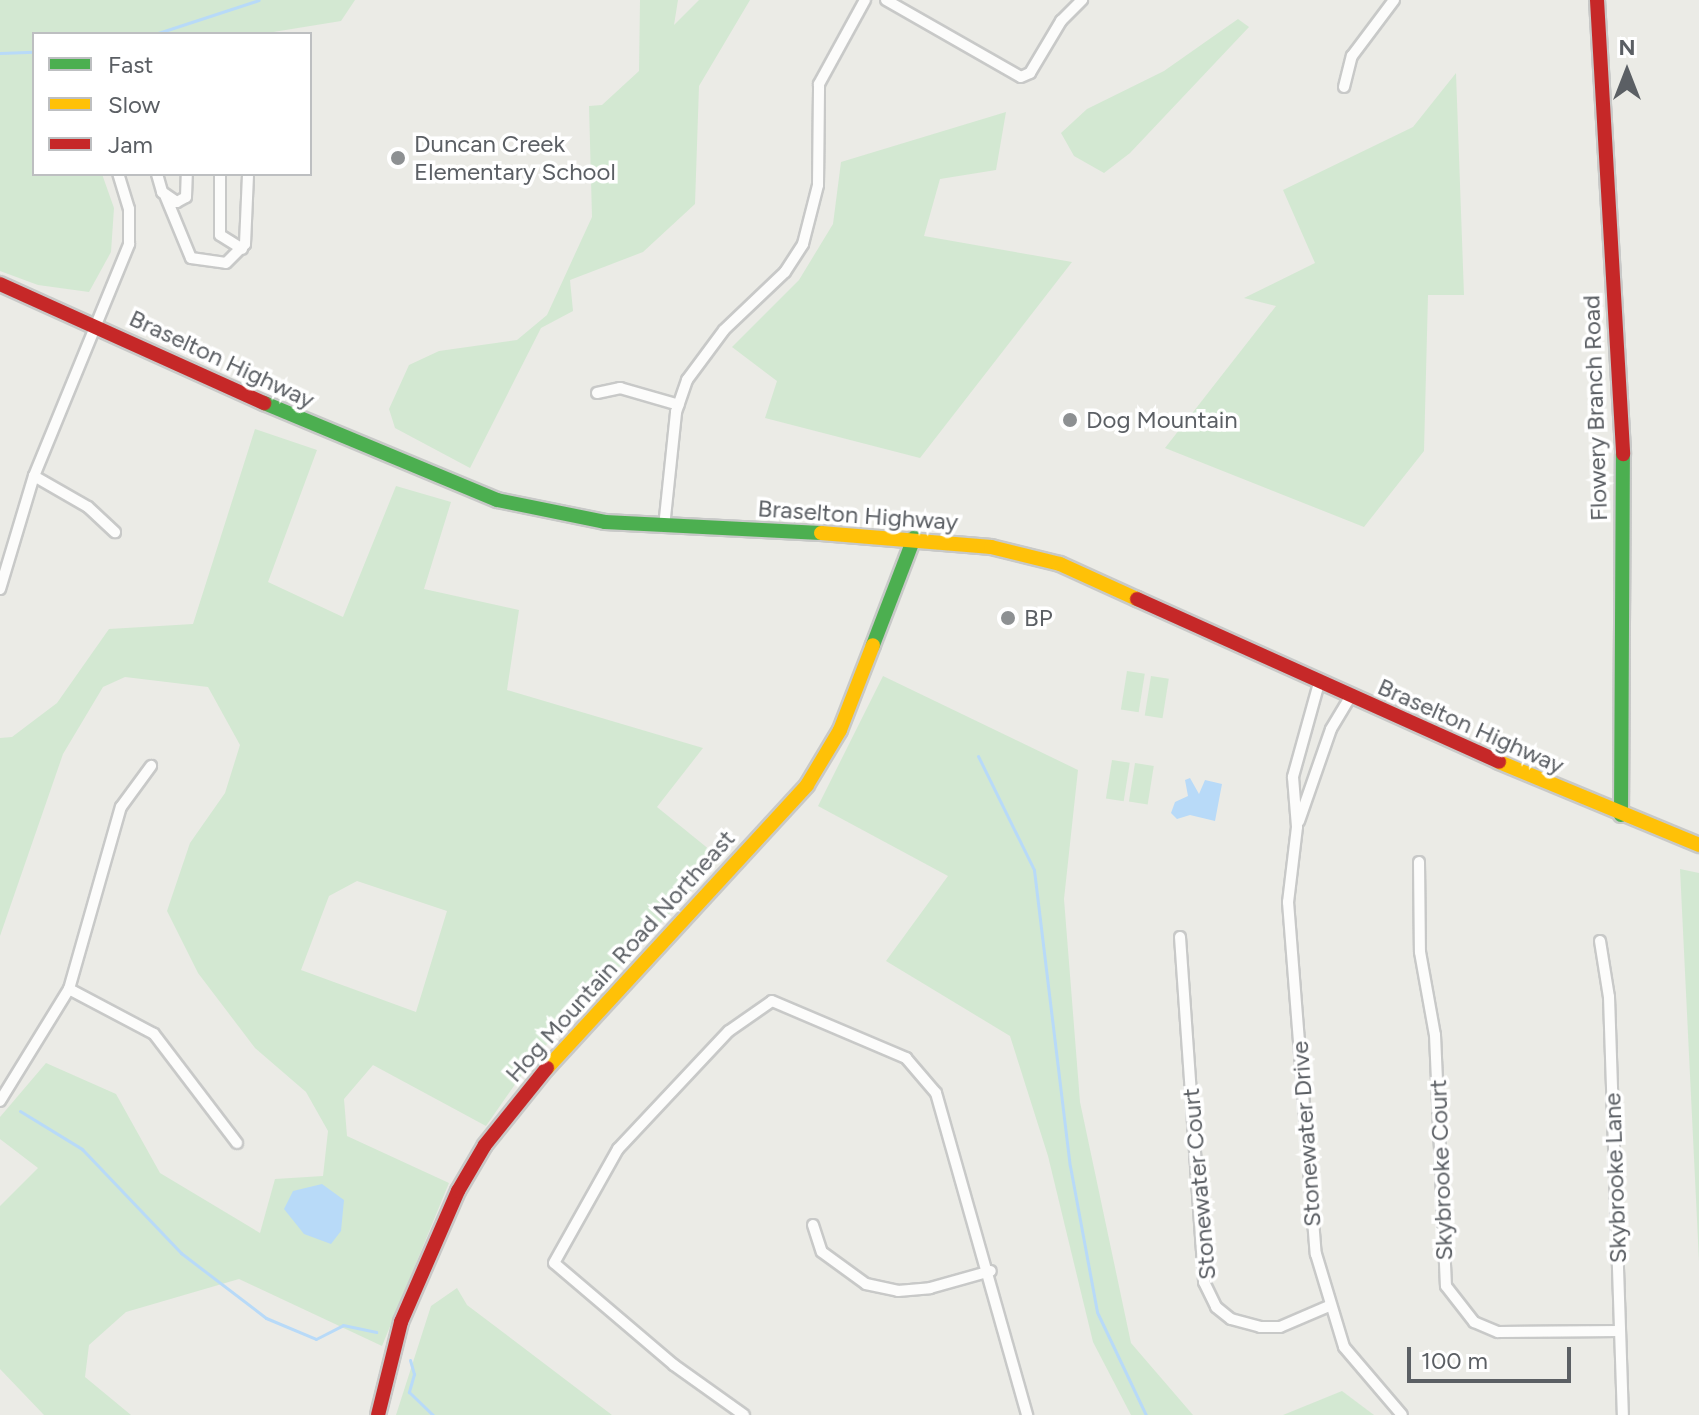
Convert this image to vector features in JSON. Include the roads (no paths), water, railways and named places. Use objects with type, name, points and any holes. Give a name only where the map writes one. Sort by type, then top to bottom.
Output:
[{"type":"street","points":[[664,527],[679,405],[701,357],[785,272],[803,244],[818,185],[815,111],[819,84],[865,0]]},
{"type":"street","points":[[886,0],[1021,77],[1030,73],[1061,21],[1082,0]]},
{"type":"street","points":[[1344,87],[1352,56],[1394,0]]},
{"type":"street","name":"Flowery Branch Road","points":[[1597,0],[1623,455],[1621,815]]},
{"type":"street","points":[[0,589],[34,476],[93,323],[121,272],[129,244],[129,209],[119,176]]},
{"type":"street","points":[[158,176],[191,258],[226,263],[242,249],[248,233],[248,176]]},
{"type":"street","points":[[165,195],[177,202],[186,197],[187,176]]},
{"type":"street","points":[[220,176],[220,235],[242,249]]},
{"type":"street","name":"Braselton Highway","points":[[0,284],[438,479],[553,514],[664,527],[914,538],[991,547],[1060,564],[1350,697],[1621,815],[1699,845]]},
{"type":"street","points":[[597,393],[620,388],[679,405]]},
{"type":"street","points":[[34,476],[88,507],[115,532]]},
{"type":"street","name":"Hog Mountain Road Northeast","points":[[378,1415],[401,1322],[458,1191],[485,1145],[576,1032],[807,785],[840,730],[914,538]]},
{"type":"street","name":"Stonewater Drive","points":[[1319,683],[1293,777],[1297,827],[1288,902],[1316,1254],[1329,1306],[1344,1347],[1372,1386],[1402,1415]]},
{"type":"street","name":"Stonewater Drive","points":[[1297,827],[1331,729],[1350,697]]},
{"type":"street","points":[[0,1101],[69,989],[121,807],[151,766]]},
{"type":"street","name":"Skybrooke Court","points":[[1419,862],[1420,952],[1435,1035],[1446,1286],[1474,1322],[1498,1332],[1620,1331]]},
{"type":"street","name":"Stonewater Court","points":[[1180,937],[1204,1282],[1216,1307],[1231,1319],[1260,1327],[1280,1327],[1329,1306]]},
{"type":"street","name":"Skybrooke Lane","points":[[1600,941],[1609,997],[1623,1415]]},
{"type":"street","points":[[69,989],[154,1034],[237,1143]]},
{"type":"street","points":[[744,1415],[674,1365],[554,1263],[618,1149],[729,1031],[772,1001],[906,1058],[924,1077],[948,1122],[991,1271],[1027,1415]]},
{"type":"street","points":[[813,1225],[822,1252],[866,1284],[898,1291],[930,1288],[991,1271]]},
{"type":"water","points":[[1190,778],[1199,794],[1205,780],[1222,784],[1215,821],[1190,815],[1177,819],[1171,813],[1175,802],[1188,796],[1185,780]]},
{"type":"water","points":[[322,1184],[344,1200],[341,1231],[331,1244],[304,1234],[284,1209],[293,1191]]},
{"type":"waterway","points":[[161,32],[259,0]]},
{"type":"waterway","points":[[0,53],[32,52]]},
{"type":"waterway","points":[[978,756],[1034,870],[1070,1166],[1097,1312],[1146,1415]]},
{"type":"waterway","points":[[20,1111],[82,1149],[181,1253],[266,1318],[316,1339],[343,1325],[376,1332]]},
{"type":"waterway","points":[[410,1360],[414,1374],[409,1392],[433,1415]]},
{"type":"place","name":"Duncan Creek Elementary School","points":[[398,158]]},
{"type":"place","name":"Dog Mountain","points":[[1070,420]]},
{"type":"place","name":"BP","points":[[1008,618]]}]
